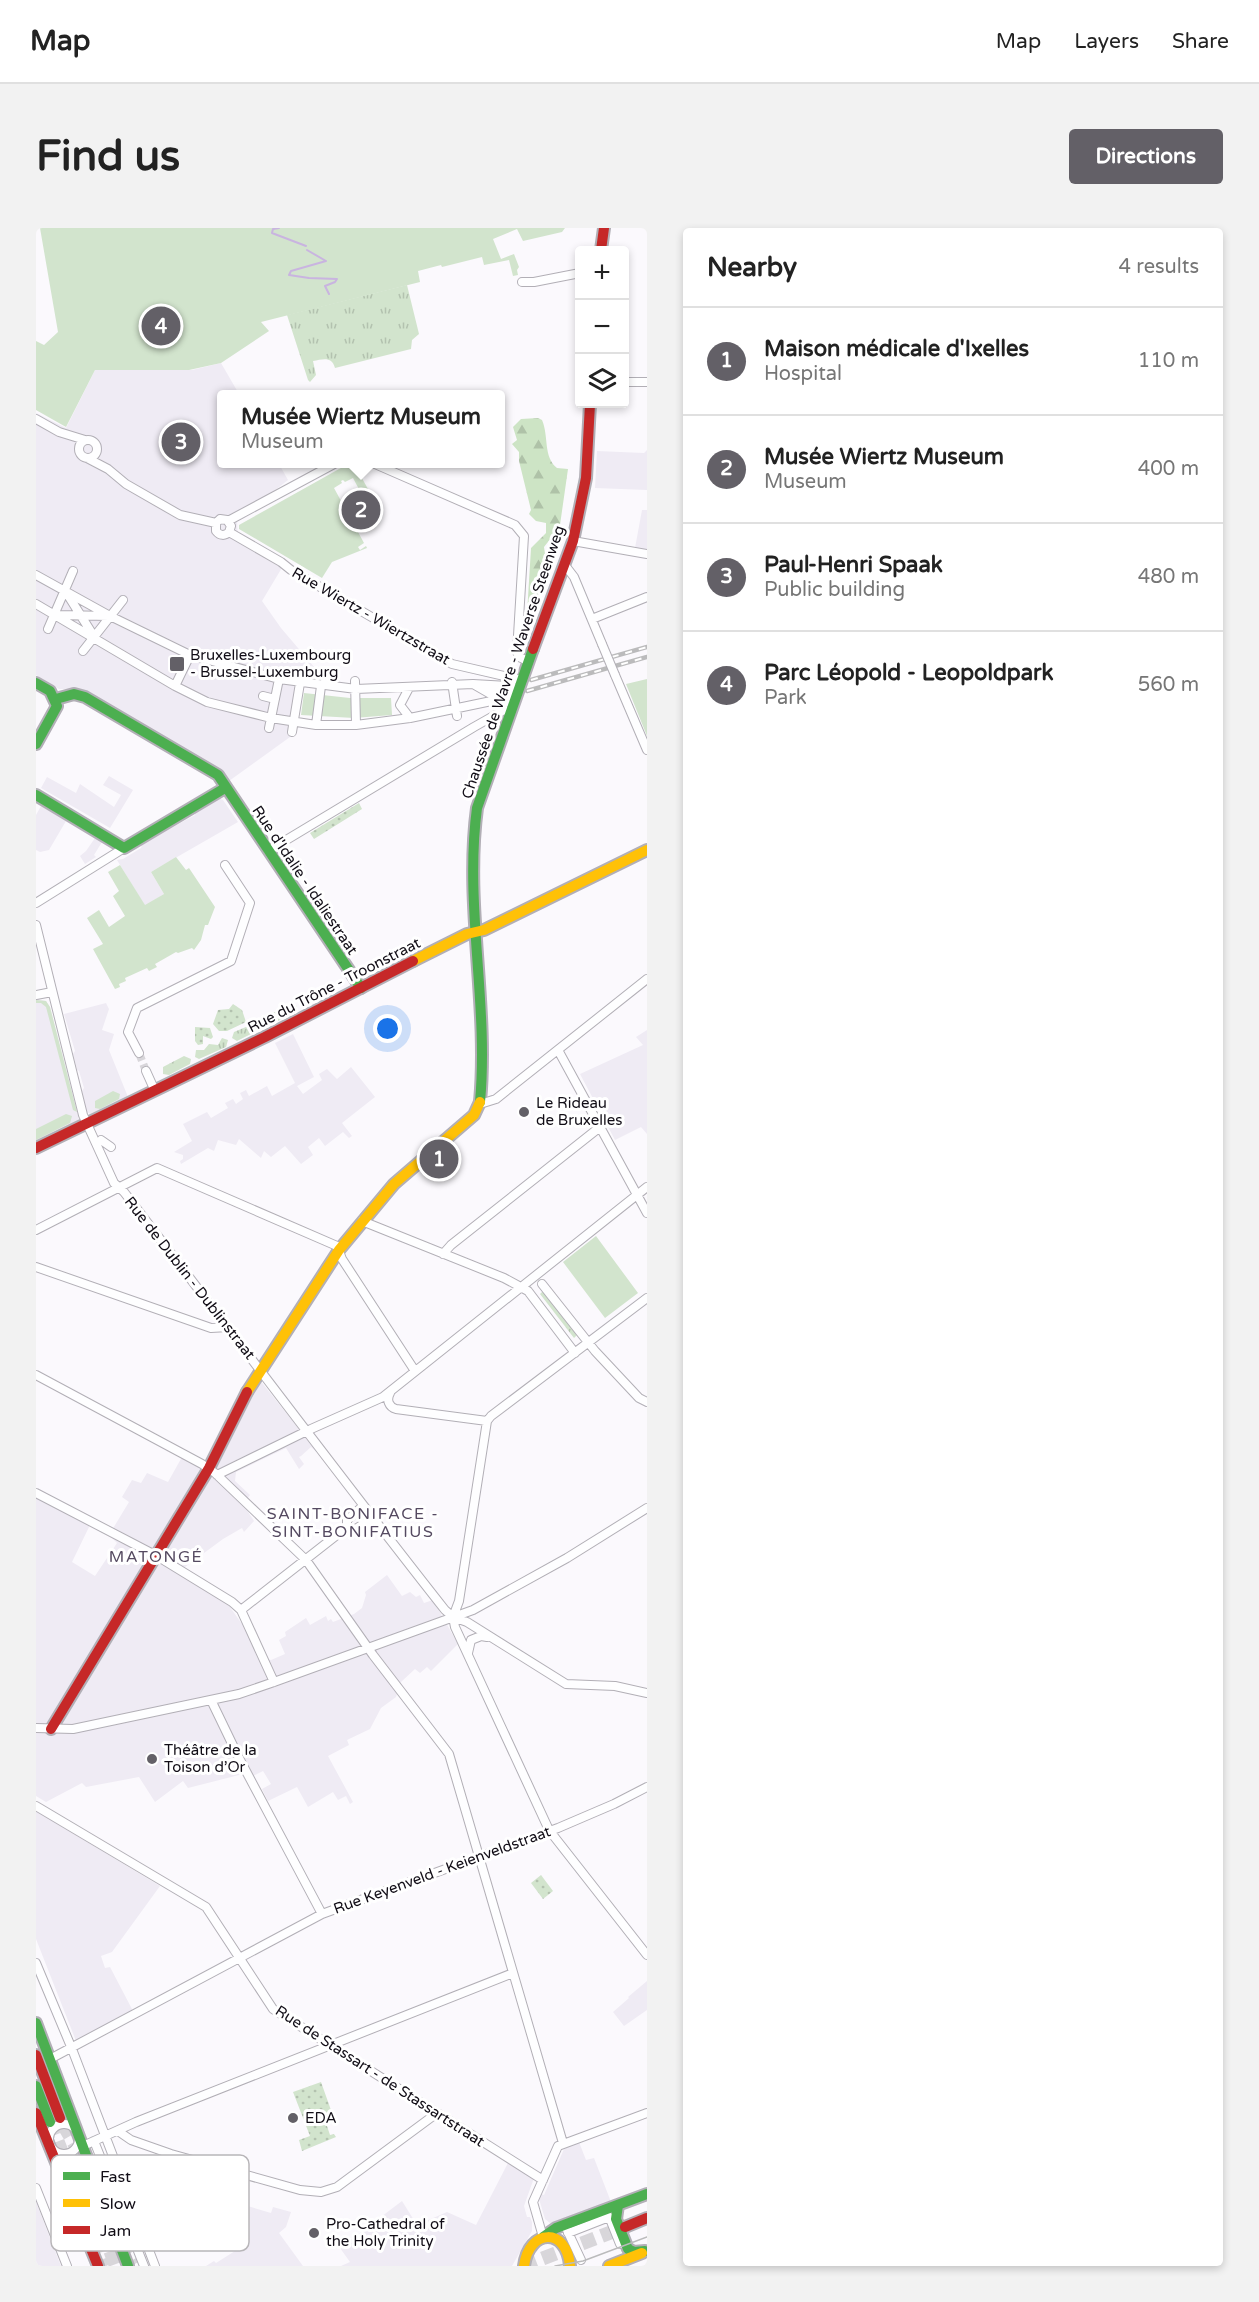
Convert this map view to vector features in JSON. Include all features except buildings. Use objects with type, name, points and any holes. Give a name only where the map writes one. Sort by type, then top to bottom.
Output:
[{"type":"main road","points":[[601,246],[603,228]]},
{"type":"main road","name":"Chaussée de Wavre - Waverse Steenweg","points":[[480,1104],[483,1069],[476,932],[475,821],[483,786],[510,712],[514,684],[528,661],[573,542],[586,478],[590,408]]},
{"type":"main road","points":[[36,683],[51,692],[56,699],[57,706],[36,744]]},
{"type":"main road","name":"Rue d'Idalie - Idaliestraat","points":[[56,699],[74,694],[85,697],[218,775],[361,988]]},
{"type":"main road","points":[[36,795],[103,833],[124,848],[225,788]]},
{"type":"main road","name":"Rue du Trône - Troonstraat","points":[[36,1148],[155,1091],[463,936],[513,916],[647,850]]},
{"type":"main road","points":[[51,1729],[157,1556],[213,1472],[243,1398],[260,1369],[339,1251],[406,1171],[463,1125],[474,1115],[480,1104]]},
{"type":"main road","points":[[36,2023],[85,2155]]},
{"type":"main road","points":[[36,2055],[55,2120],[36,2086]]},
{"type":"main road","points":[[36,2113],[54,2155]]},
{"type":"main road","points":[[524,2266],[523,2258],[528,2246],[556,2228],[647,2194]]},
{"type":"main road","points":[[618,2205],[616,2219],[628,2248],[634,2252],[646,2251]]},
{"type":"main road","points":[[647,2218],[626,2230],[647,2227]]},
{"type":"main road","points":[[543,2237],[555,2238],[566,2246],[571,2258],[570,2266]]},
{"type":"main road","points":[[92,2251],[98,2266]]},
{"type":"main road","points":[[122,2251],[128,2266]]},
{"type":"main road","points":[[609,2266],[646,2251]]},
{"type":"street","points":[[522,282],[534,282],[575,274]]},
{"type":"street","points":[[629,382],[647,382]]},
{"type":"street","name":"Rue Wiertz - Wiertzstraat","points":[[36,419],[59,432],[85,441],[93,441],[108,469]]},
{"type":"street","name":"Rue Wiertz - Wiertzstraat","points":[[59,432],[87,458],[108,469],[126,484],[180,515],[216,523]]},
{"type":"street","points":[[80,451],[81,444],[85,441]]},
{"type":"street","points":[[87,458],[93,456],[96,450]]},
{"type":"street","name":"Rue Wiertz - Wiertzstraat","points":[[327,468],[228,521],[220,519],[215,528],[220,535],[229,532],[300,576],[453,664],[514,684]]},
{"type":"street","points":[[384,468],[515,525],[524,536],[517,652],[519,657],[528,661]]},
{"type":"street","points":[[228,521],[231,526],[229,532]]},
{"type":"street","points":[[573,542],[647,554]]},
{"type":"street","points":[[564,564],[574,577],[647,750]]},
{"type":"street","points":[[48,629],[73,571]]},
{"type":"street","points":[[36,574],[110,616],[190,655],[279,679],[321,686],[409,688],[451,682],[514,684]]},
{"type":"street","points":[[65,591],[94,637]]},
{"type":"street","points":[[592,619],[647,597]]},
{"type":"street","points":[[83,651],[123,600]]},
{"type":"street","points":[[36,604],[175,686],[207,702],[293,722],[344,730],[356,725],[456,713],[504,698],[514,684]]},
{"type":"street","points":[[54,614],[110,616]]},
{"type":"street","points":[[175,686],[188,669],[190,655]]},
{"type":"street","points":[[269,728],[279,679]]},
{"type":"street","points":[[316,725],[321,686],[328,679]]},
{"type":"street","points":[[292,732],[300,682]]},
{"type":"street","points":[[451,682],[456,713]]},
{"type":"street","points":[[473,684],[504,698]]},
{"type":"street","points":[[356,685],[356,725]]},
{"type":"street","points":[[409,688],[400,705],[410,718]]},
{"type":"street","points":[[263,696],[275,699]]},
{"type":"street","points":[[268,851],[474,727],[504,710],[510,712]]},
{"type":"street","points":[[36,903],[124,848]]},
{"type":"street","points":[[139,1053],[128,1032],[137,1008],[231,962],[250,903],[225,865]]},
{"type":"street","name":"Rue de Dublin - Dublinstraat","points":[[36,925],[83,1115],[114,1183],[228,1327],[363,1506],[453,1617]]},
{"type":"street","points":[[480,1104],[496,1099],[647,979]]},
{"type":"street","points":[[36,995],[52,992]]},
{"type":"street","points":[[558,1050],[647,1214]]},
{"type":"street","points":[[146,1071],[155,1091]]},
{"type":"street","points":[[443,1254],[451,1245],[600,1127]]},
{"type":"street","points":[[101,1140],[111,1147]]},
{"type":"street","points":[[36,1230],[157,1168],[337,1246],[342,1259],[416,1371]]},
{"type":"street","points":[[213,1472],[383,1397],[647,1187]]},
{"type":"street","points":[[362,1221],[504,1278],[528,1291],[575,1353]]},
{"type":"street","points":[[36,1267],[212,1328],[228,1327]]},
{"type":"street","points":[[543,1284],[588,1343],[639,1398],[647,1402]]},
{"type":"street","points":[[647,1298],[487,1421],[459,1601],[453,1617],[468,1656],[549,1830],[647,1955]]},
{"type":"street","points":[[36,1375],[213,1472],[306,1560],[449,1754],[563,2143]]},
{"type":"street","points":[[391,1391],[388,1400],[390,1405],[396,1409],[487,1421]]},
{"type":"street","points":[[36,1494],[157,1556],[232,1602],[241,1610],[274,1682]]},
{"type":"street","points":[[347,1527],[347,1520],[363,1506]]},
{"type":"street","points":[[36,1728],[73,1729],[239,1694],[274,1682],[473,1610],[528,1580],[647,1508]]},
{"type":"street","points":[[347,1527],[354,1530],[373,1518]]},
{"type":"street","points":[[241,1610],[347,1527]]},
{"type":"street","points":[[453,1617],[467,1622],[566,1684],[615,1686],[647,1693]]},
{"type":"street","points":[[468,1656],[471,1640],[481,1636],[489,1637]]},
{"type":"street","points":[[211,1700],[249,1778],[322,1914]]},
{"type":"street","name":"Rue Keyenveld - Keienveldstraat","points":[[50,2059],[322,1914],[579,1820],[647,1787]]},
{"type":"street","name":"Rue de Stassart - de Stassartstraat","points":[[36,1806],[206,1907],[273,2009],[543,2180]]},
{"type":"street","points":[[36,1963],[113,2155]]},
{"type":"street","points":[[82,2146],[513,1973]]},
{"type":"street","points":[[249,2176],[300,2190],[321,2192],[337,2187],[436,2112]]},
{"type":"street","points":[[543,2237],[533,2204],[558,2146],[647,2113]]},
{"type":"street","points":[[58,2124],[70,2124],[78,2133],[78,2144],[70,2153],[58,2152],[50,2144],[50,2133],[58,2124]]},
{"type":"street","points":[[118,2131],[131,2140],[175,2155]]},
{"type":"street","points":[[94,2141],[100,2155]]},
{"type":"street","points":[[36,2188],[51,2226]]},
{"type":"street","points":[[581,2259],[567,2232],[609,2217],[619,2245]]},
{"type":"street","points":[[61,2251],[67,2266]]},
{"type":"street","points":[[138,2251],[144,2266]]},
{"type":"street","points":[[150,2251],[156,2266]]},
{"type":"shaded area","points":[[221,363],[237,390],[217,390],[217,468],[281,468],[288,480],[237,520],[238,539],[283,566],[262,601],[281,628],[315,668],[298,683],[290,737],[229,781],[221,771],[81,689],[59,689],[36,675],[36,413],[66,428],[95,370],[192,370]]},
{"type":"shaded area","points":[[647,450],[647,490],[595,488],[597,451],[644,453]]},
{"type":"shaded area","points":[[642,510],[647,510],[647,550],[635,548]]},
{"type":"shaded area","points":[[109,776],[133,790],[110,828],[41,788],[47,777],[76,793],[80,784],[114,807],[121,795],[103,785]]},
{"type":"shaded area","points":[[219,798],[223,800],[238,822],[151,872],[164,894],[145,906],[117,860],[123,859],[141,848],[142,844],[195,815],[195,812]]},
{"type":"shaded area","points":[[41,806],[66,821],[49,850],[40,852],[36,850],[36,815]]},
{"type":"shaded area","points":[[95,838],[102,842],[94,855],[96,857],[85,864],[80,856]]},
{"type":"shaded area","points":[[36,1000],[46,1001],[50,1007],[79,1119],[76,1123],[36,1142]]},
{"type":"shaded area","points":[[106,1003],[109,1009],[102,1030],[114,1034],[109,1050],[128,1097],[90,1114],[86,1111],[82,1091],[84,1088],[77,1070],[73,1054],[75,1051],[64,1014]]},
{"type":"shaded area","points":[[647,1030],[647,1134],[641,1127],[615,1140],[580,1074],[643,1045],[636,1037]]},
{"type":"shaded area","points":[[293,1034],[314,1077],[297,1086],[303,1094],[322,1080],[319,1074],[327,1069],[337,1079],[351,1067],[375,1097],[342,1123],[352,1136],[349,1138],[343,1132],[325,1146],[319,1138],[308,1147],[313,1155],[301,1164],[285,1146],[271,1157],[264,1151],[261,1158],[239,1139],[236,1145],[218,1140],[214,1151],[208,1148],[181,1164],[183,1155],[174,1152],[192,1141],[183,1124],[207,1112],[211,1118],[228,1108],[225,1103],[233,1099],[236,1104],[243,1099],[240,1093],[246,1090],[249,1096],[267,1086],[272,1096],[295,1083],[275,1043]]},
{"type":"shaded area","points":[[259,1379],[318,1453],[311,1447],[299,1457],[304,1464],[299,1469],[286,1448],[236,1472],[235,1481],[250,1495],[243,1504],[254,1521],[244,1532],[242,1528],[223,1539],[177,1573],[227,1603],[242,1624],[259,1657],[271,1660],[285,1654],[279,1640],[286,1636],[285,1632],[306,1618],[310,1625],[326,1616],[328,1621],[331,1619],[333,1622],[354,1614],[362,1608],[365,1592],[387,1575],[402,1596],[410,1592],[416,1597],[420,1595],[424,1603],[433,1600],[458,1644],[431,1671],[427,1667],[420,1673],[415,1669],[401,1682],[396,1697],[381,1708],[370,1729],[347,1740],[349,1745],[328,1756],[353,1802],[350,1804],[346,1796],[338,1800],[333,1792],[308,1807],[297,1787],[268,1801],[262,1789],[271,1784],[263,1771],[253,1776],[243,1774],[188,1788],[183,1781],[155,1802],[139,1777],[86,1787],[82,1783],[46,1802],[36,1796],[36,1496],[90,1525],[72,1562],[95,1576],[117,1543],[109,1535],[129,1502],[122,1497],[132,1480],[141,1483],[147,1473],[168,1482],[182,1457],[205,1470]]},
{"type":"shaded area","points":[[36,1811],[160,1886],[112,1952],[101,1956],[105,1968],[110,1967],[133,2011],[76,2041],[36,1939]]},
{"type":"shaded area","points":[[647,1981],[647,2010],[624,2026],[613,2012]]},
{"type":"shaded area","points":[[579,2142],[586,2160],[594,2158],[611,2202],[556,2223],[550,2223],[545,2219],[539,2199],[541,2194],[544,2195],[564,2149]]},
{"type":"shaded area","points":[[509,2161],[534,2178],[524,2206],[527,2217],[530,2217],[532,2222],[532,2231],[512,2266],[341,2266],[350,2262],[340,2248],[402,2201],[417,2225],[447,2212],[476,2225]]},
{"type":"shaded area","points":[[36,2202],[51,2240],[51,2251],[55,2251],[61,2266],[36,2266]]},
{"type":"shaded area","points":[[249,2206],[271,2213],[273,2207],[291,2212],[286,2227],[279,2233],[303,2266],[206,2266],[214,2261],[216,2263],[235,2251],[249,2251]]},
{"type":"green space","points":[[40,228],[565,228],[562,232],[523,241],[517,229],[493,239],[501,259],[514,254],[519,267],[518,275],[513,276],[509,260],[484,265],[482,257],[442,267],[441,265],[418,271],[420,282],[261,322],[269,331],[221,363],[189,370],[95,370],[66,427],[36,410],[36,341],[44,345],[58,332]]},
{"type":"green space","points":[[407,285],[419,334],[412,340],[411,349],[335,368],[329,360],[313,361],[316,375],[310,382],[308,380],[287,315]]},
{"type":"green space","points":[[538,418],[542,420],[544,426],[550,458],[557,468],[568,469],[558,539],[551,538],[544,547],[545,554],[550,560],[533,615],[527,614],[531,548],[546,533],[546,523],[536,521],[529,514],[531,510],[519,461],[519,452],[512,444],[517,440],[513,427],[521,419]]},
{"type":"green space","points":[[341,468],[356,468],[368,489],[361,493],[353,478],[345,482],[341,481],[342,483],[334,488],[364,543],[358,547],[360,550],[366,546],[367,548],[332,562],[322,578],[239,529],[239,525]]},
{"type":"green space","points":[[647,679],[647,736],[626,684]]},
{"type":"green space","points":[[304,693],[350,698],[391,698],[392,715],[354,718],[301,715]]},
{"type":"green space","points":[[359,803],[362,809],[314,839],[310,833]]},
{"type":"green space","points":[[176,857],[186,870],[189,868],[215,907],[208,925],[205,925],[201,940],[194,950],[192,948],[176,952],[155,964],[157,967],[149,971],[147,968],[125,978],[126,981],[115,989],[93,949],[103,944],[87,918],[99,910],[109,927],[125,916],[113,896],[119,891],[108,872],[120,865],[145,905],[164,894],[151,872]]},
{"type":"green space","points":[[36,1000],[46,1001],[50,1007],[77,1112],[73,1110],[46,1007],[41,1003],[36,1003]]},
{"type":"green space","points":[[233,1004],[242,1010],[246,1022],[227,1031],[219,1031],[213,1024],[218,1010],[229,1009]]},
{"type":"green space","points":[[291,1004],[297,1006],[295,1013],[269,1025],[262,1023],[265,1017]]},
{"type":"green space","points":[[253,1024],[256,1028],[253,1033],[237,1041],[232,1038],[234,1032]]},
{"type":"green space","points":[[195,1027],[210,1028],[213,1037],[211,1039],[203,1036],[203,1044],[198,1045],[195,1041]]},
{"type":"green space","points":[[222,1038],[228,1040],[226,1047],[199,1059],[195,1057],[196,1050],[204,1050],[209,1044],[218,1045]]},
{"type":"green space","points":[[184,1056],[191,1059],[190,1064],[169,1075],[163,1074],[163,1067]]},
{"type":"green space","points":[[113,1091],[120,1094],[119,1099],[100,1109],[95,1108],[95,1101]]},
{"type":"green space","points":[[66,1114],[72,1116],[70,1123],[36,1140],[36,1129]]},
{"type":"green space","points":[[596,1236],[638,1293],[605,1318],[563,1262]]},
{"type":"green space","points":[[543,1291],[577,1335],[574,1338],[540,1294]]},
{"type":"green space","points":[[541,1875],[553,1891],[543,1899],[531,1883]]},
{"type":"green space","points":[[321,2082],[332,2113],[324,2117],[330,2135],[334,2134],[336,2137],[302,2151],[299,2140],[310,2136],[293,2092]]},
{"type":"waterway","points":[[279,228],[273,229],[272,233],[306,246]]},
{"type":"waterway","points":[[307,250],[326,261],[291,271],[289,275],[337,279],[325,286],[329,294]]},
{"type":"tunnel","points":[[139,1053],[146,1071]]},
{"type":"tunnel","points":[[50,2122],[63,2155]]},
{"type":"tunnel","points":[[63,2124],[81,2155]]},
{"type":"tunnel","points":[[523,2266],[625,2227]]},
{"type":"tunnel","points":[[100,2251],[106,2266]]},
{"type":"tunnel","points":[[110,2251],[116,2266]]},
{"type":"tunnel","points":[[134,2251],[140,2261]]},
{"type":"tram line","points":[[555,2266],[583,2261],[647,2237]]},
{"type":"railway","points":[[531,680],[647,647]]},
{"type":"railway","points":[[527,691],[647,657]]},
{"type":"traffic: fast","points":[[480,1102],[482,1028],[473,881],[477,808],[533,649]]},
{"type":"traffic: fast","points":[[36,683],[50,691],[57,706],[36,744]]},
{"type":"traffic: fast","points":[[56,699],[74,694],[85,697],[218,775],[361,988]]},
{"type":"traffic: fast","points":[[36,795],[124,848],[225,788]]},
{"type":"traffic: fast","points":[[36,2023],[86,2155]]},
{"type":"traffic: fast","points":[[36,2086],[50,2122]]},
{"type":"traffic: fast","points":[[543,2237],[556,2228],[647,2194]]},
{"type":"traffic: fast","points":[[618,2205],[616,2219],[628,2249],[634,2252],[645,2251]]},
{"type":"traffic: fast","points":[[122,2251],[128,2266]]},
{"type":"traffic: slow","points":[[413,961],[467,934],[484,930],[647,850]]},
{"type":"traffic: slow","points":[[247,1392],[339,1250],[394,1184],[474,1115],[480,1102]]},
{"type":"traffic: slow","points":[[524,2266],[527,2253],[533,2244],[548,2237],[562,2244],[570,2266]]},
{"type":"traffic: slow","points":[[609,2266],[642,2253]]},
{"type":"traffic: jam","points":[[602,246],[604,228]]},
{"type":"traffic: jam","points":[[533,649],[573,541],[586,478],[590,408]]},
{"type":"traffic: jam","points":[[36,1148],[265,1037],[413,961]]},
{"type":"traffic: jam","points":[[51,1729],[209,1468],[247,1392]]},
{"type":"traffic: jam","points":[[36,2055],[60,2118]]},
{"type":"traffic: jam","points":[[36,2113],[53,2155]]},
{"type":"traffic: jam","points":[[625,2227],[647,2218]]},
{"type":"traffic: jam","points":[[92,2251],[98,2266]]},
{"type":"place","name":"Parc Léopold - Leopoldpark","points":[[161,326]]},
{"type":"place","name":"Paul-Henri Spaak","points":[[181,442]]},
{"type":"place","name":"Musée Wiertz Museum","points":[[361,510]]},
{"type":"place","name":"Bruxelles-Luxembourg - Brussel-Luxemburg","points":[[177,664]]},
{"type":"place","name":"Le Rideau de Bruxelles","points":[[524,1112]]},
{"type":"place","name":"Maison médicale d'Ixelles","points":[[439,1159]]},
{"type":"place","name":"Théâtre de la Toison d’Or","points":[[152,1759]]},
{"type":"place","name":"EDA","points":[[293,2118]]},
{"type":"place","name":"Pro-Cathedral of the Holy Trinity","points":[[314,2233]]},
{"type":"district","name":"SAINT-BONIFACE - SINT-BONIFATIUS","points":[[353,1523]]},
{"type":"district","name":"MATONGÉ","points":[[156,1557]]}]
